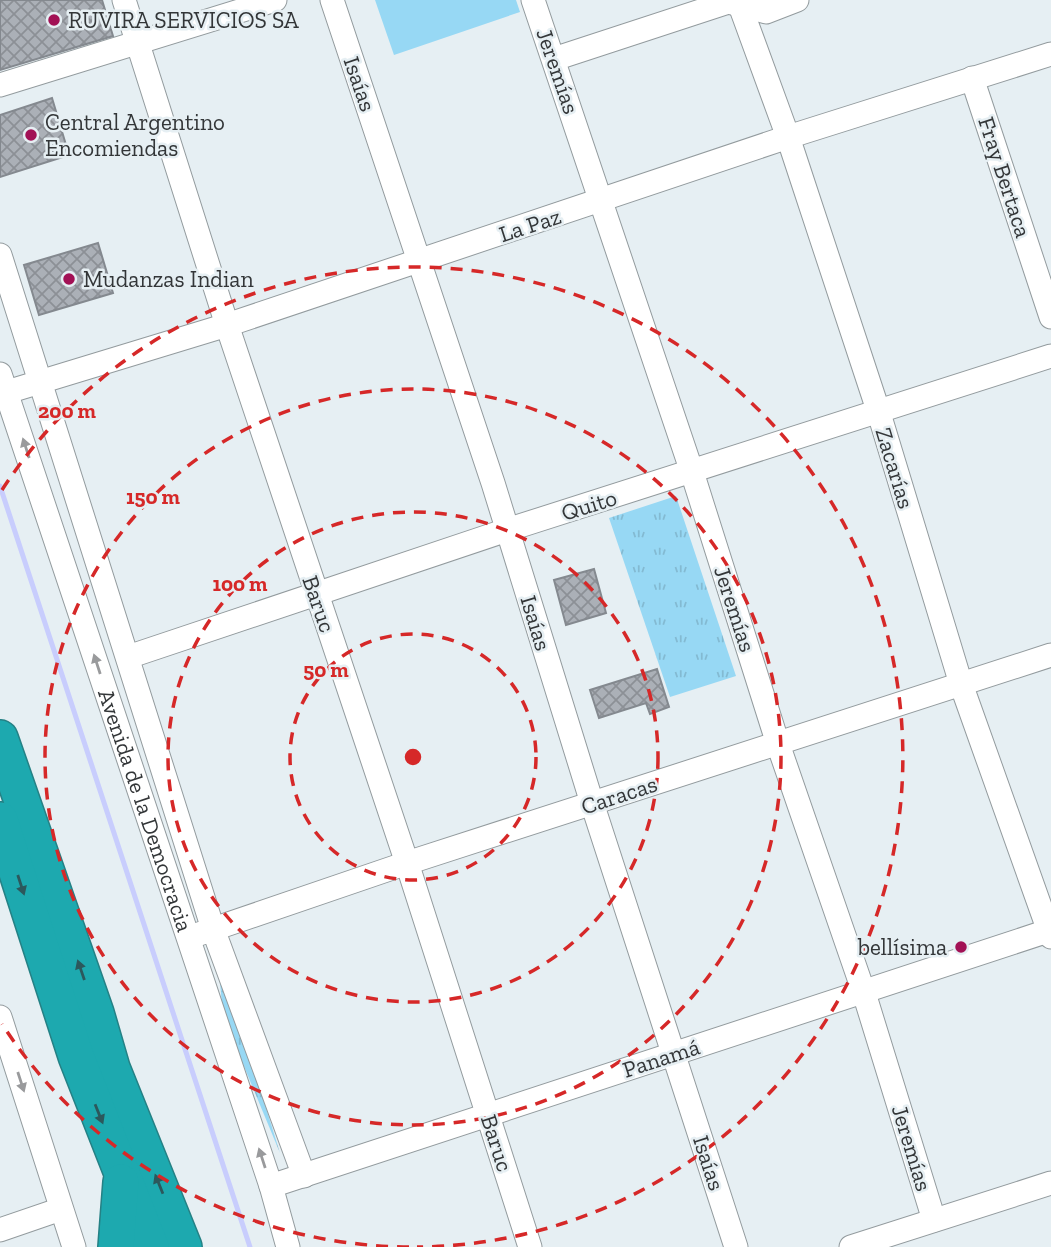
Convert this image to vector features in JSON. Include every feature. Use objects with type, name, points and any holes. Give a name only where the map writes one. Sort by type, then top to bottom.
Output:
[{"type":"highway","points":[[0,738],[96,1013],[112,1068],[184,1247]]},
{"type":"highway","points":[[0,820],[76,1056],[151,1247]]},
{"type":"highway","points":[[116,1247],[122,1171]]},
{"type":"street","name":"Baruc","points":[[124,0],[530,1247]]},
{"type":"street","points":[[0,85],[275,0]]},
{"type":"street","name":"Isaías","points":[[332,0],[508,530],[592,803],[736,1247]]},
{"type":"street","name":"Jeremías","points":[[533,0],[692,472],[778,744],[864,993],[934,1220]]},
{"type":"street","points":[[554,59],[728,2],[766,12],[797,0]]},
{"type":"street","name":"Zacarías","points":[[739,3],[788,137],[878,410],[961,684],[1050,933]]},
{"type":"street","name":"La Paz","points":[[4,383],[42,382],[228,325],[602,202],[788,137],[1051,54]]},
{"type":"street","name":"Fray Bertaca","points":[[972,78],[1051,317]]},
{"type":"street","points":[[0,255],[213,929],[304,1176]]},
{"type":"street","name":"Quito","points":[[128,657],[508,530],[1051,356]]},
{"type":"street","name":"Avenida de la Democracia","points":[[4,383],[271,1186],[288,1247]]},
{"type":"street","name":"Caracas","points":[[189,938],[407,863],[1051,655]]},
{"type":"street","name":"Panamá","points":[[271,1186],[487,1113],[1050,933]]},
{"type":"street","points":[[0,1017],[74,1247]]},
{"type":"street","points":[[851,1247],[1051,1184]]},
{"type":"street","points":[[0,1230],[61,1209]]},
{"type":"green space","points":[[375,0],[516,0],[520,12],[394,55]]},
{"type":"green space","points":[[676,496],[736,676],[670,697],[609,518]]},
{"type":"green space","points":[[217,949],[280,1153],[223,1016]]},
{"type":"building","name":"RUVIRA SERVICIOS SA","points":[[0,0],[102,0],[113,36],[0,70]]},
{"type":"building","name":"Central Argentino Encomiendas","points":[[52,98],[69,155],[0,177],[0,115]]},
{"type":"building","name":"Mudanzas Indian","points":[[98,243],[113,293],[39,315],[24,265]]},
{"type":"building","points":[[594,569],[606,613],[566,625],[554,580]]},
{"type":"building","points":[[657,669],[669,707],[650,714],[646,703],[599,718],[590,690]]},
{"type":"waterway","points":[[0,486],[250,1247]]},
{"type":"place","name":"RUVIRA SERVICIOS SA","points":[[54,20]]},
{"type":"place","name":"Central Argentino Encomiendas","points":[[31,135]]},
{"type":"place","name":"Mudanzas Indian","points":[[69,279]]},
{"type":"place","name":"bellísima","points":[[961,947]]}]
